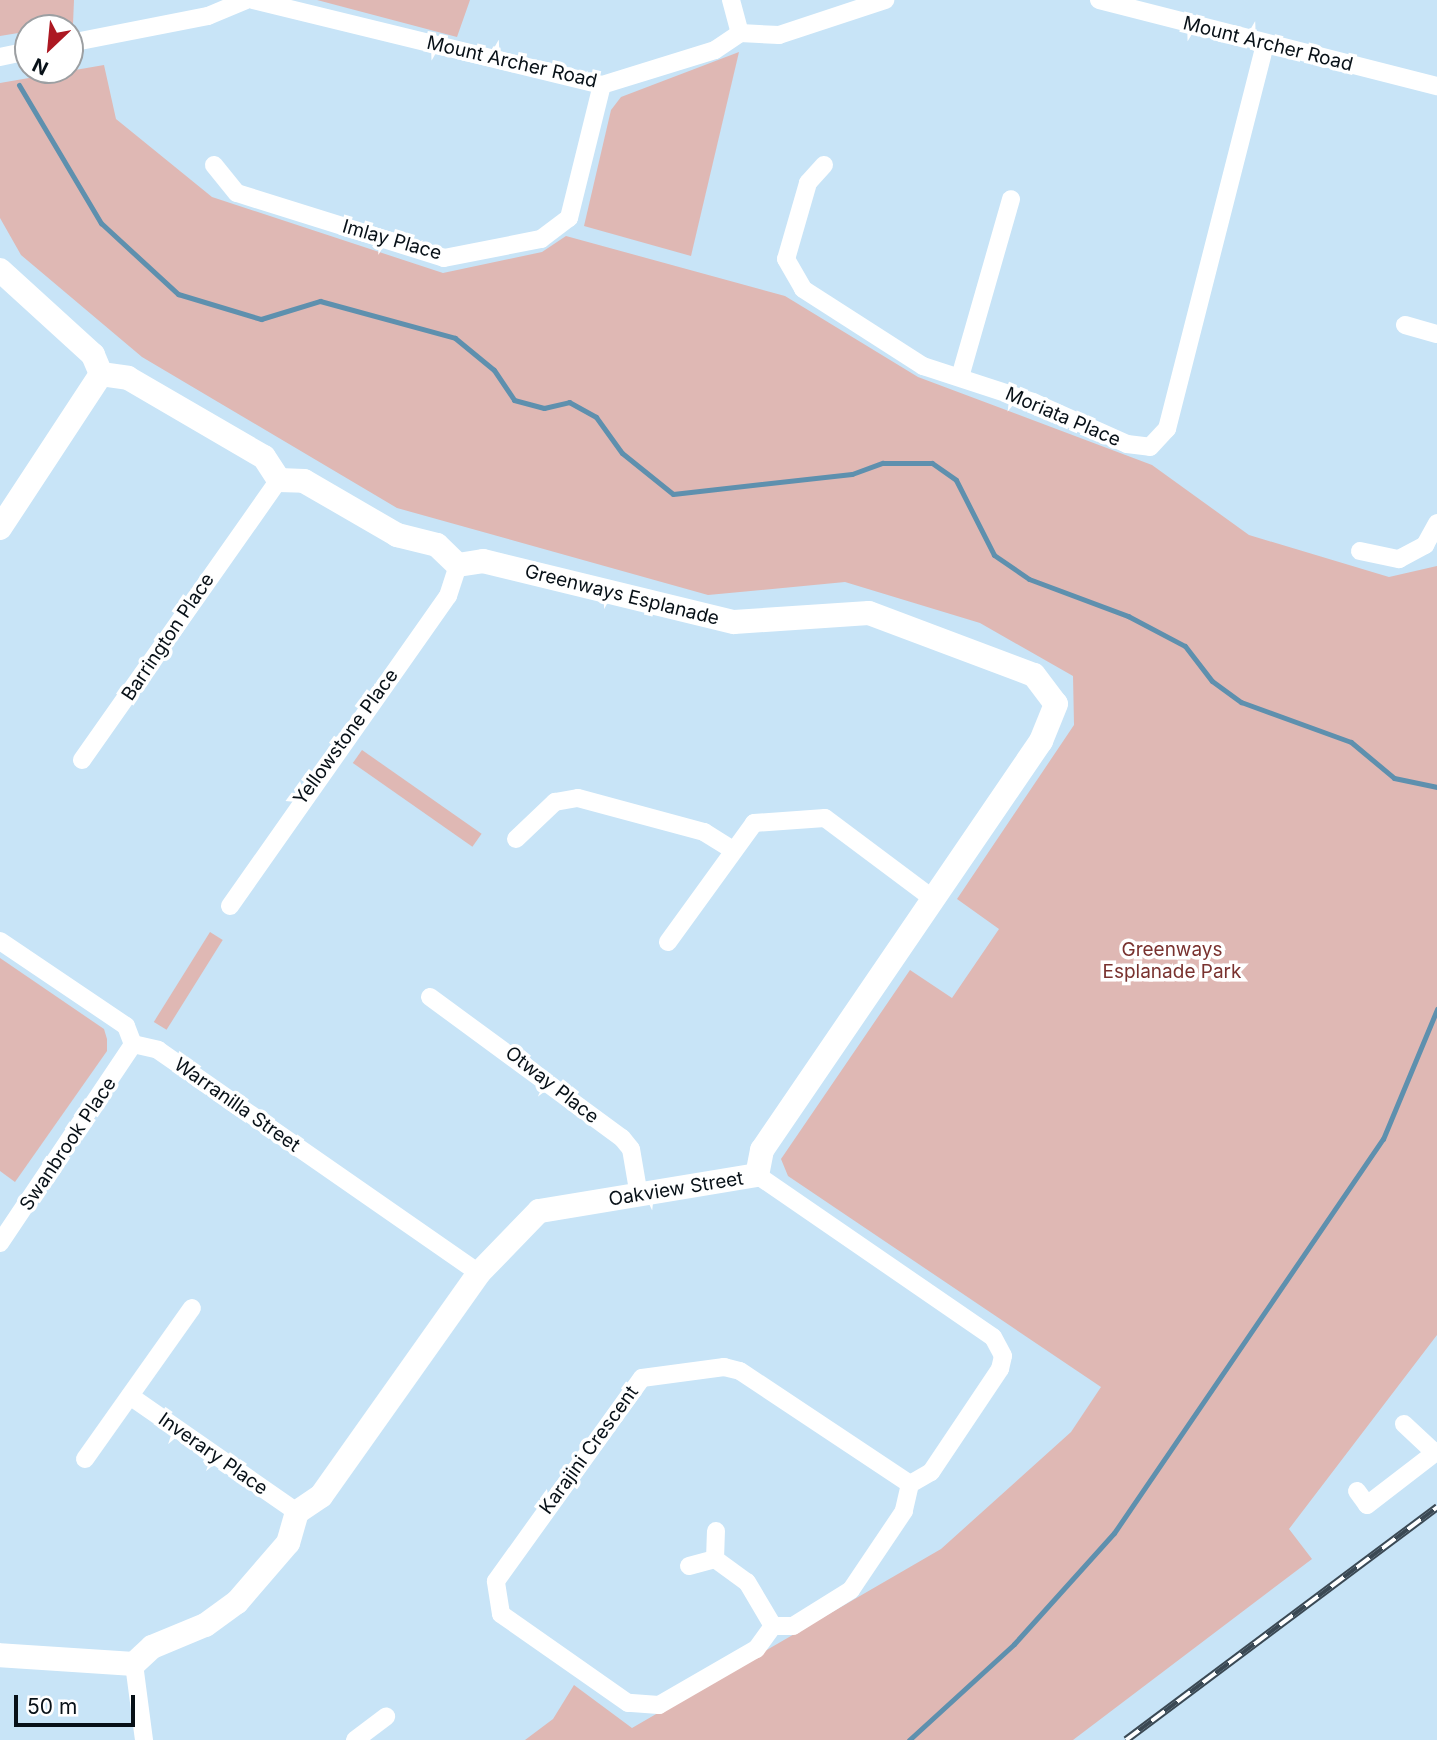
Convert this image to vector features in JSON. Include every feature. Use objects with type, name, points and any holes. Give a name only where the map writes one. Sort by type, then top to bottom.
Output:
[{"type":"street","points":[[84,40],[208,16],[246,0]]},
{"type":"street","name":"Mount Archer Road","points":[[253,0],[602,85],[715,50],[740,33]]},
{"type":"street","points":[[730,0],[740,33],[779,35],[885,0]]},
{"type":"street","name":"Mount Archer Road","points":[[1099,0],[1437,86]]},
{"type":"street","name":"Moriata Place","points":[[824,165],[808,183],[793,234],[786,259],[792,279],[923,366],[960,377],[1127,444],[1150,447],[1167,429],[1265,44]]},
{"type":"street","name":"Imlay Place","points":[[214,165],[237,193],[444,258],[541,239],[569,218],[602,85]]},
{"type":"street","points":[[960,377],[1011,199]]},
{"type":"street","points":[[0,270],[93,355],[100,374]]},
{"type":"street","points":[[1405,325],[1437,334]]},
{"type":"street","points":[[100,374],[128,378],[253,450],[279,480],[304,481],[397,535],[437,545],[458,565]]},
{"type":"street","points":[[0,528],[100,374]]},
{"type":"street","name":"Barrington Place","points":[[82,760],[279,480]]},
{"type":"street","points":[[1360,551],[1399,559],[1424,545],[1437,523]]},
{"type":"street","name":"Greenways Esplanade","points":[[458,565],[484,561],[734,622],[869,613],[1034,676],[1056,704],[1052,718],[762,1150],[757,1175]]},
{"type":"street","name":"Yellowstone Place","points":[[230,906],[448,596],[458,565]]},
{"type":"street","points":[[516,839],[555,802],[578,798],[704,832],[730,848]]},
{"type":"street","points":[[668,942],[730,848],[754,823],[825,818],[932,898]]},
{"type":"street","points":[[0,941],[126,1026],[133,1044]]},
{"type":"street","name":"Otway Place","points":[[430,997],[622,1138],[631,1149],[639,1196]]},
{"type":"street","name":"Swanbrook Place","points":[[0,1243],[133,1044]]},
{"type":"street","name":"Warranilla Street","points":[[133,1044],[158,1050],[479,1273]]},
{"type":"street","name":"Oakview Street","points":[[297,1511],[321,1496],[479,1273],[539,1211],[757,1175],[1000,1345],[1000,1369],[931,1472],[910,1484]]},
{"type":"street","points":[[86,1459],[192,1308]]},
{"type":"street","name":"Karajini Crescent","points":[[773,1626],[756,1649],[659,1706],[628,1703],[501,1614],[494,1597],[496,1581],[642,1378],[724,1367],[740,1371],[910,1484]]},
{"type":"street","name":"Inverary Place","points":[[130,1396],[297,1511]]},
{"type":"street","points":[[1357,1491],[1367,1505],[1436,1452],[1404,1424]]},
{"type":"street","points":[[715,1559],[747,1582],[773,1626],[793,1626],[850,1590],[904,1511],[910,1484]]},
{"type":"street","points":[[0,1656],[134,1664],[152,1647],[205,1625],[237,1602],[288,1543],[297,1511]]},
{"type":"street","points":[[715,1559],[716,1531]]},
{"type":"street","points":[[689,1566],[715,1559]]},
{"type":"street","points":[[134,1664],[144,1740]]},
{"type":"street","points":[[358,1739],[386,1717]]},
{"type":"green space","points":[[0,0],[74,0],[73,14],[14,14],[14,34],[0,36]]},
{"type":"green space","points":[[317,0],[470,0],[457,37]]},
{"type":"green space","points":[[739,52],[691,256],[584,226],[611,110],[621,97]]},
{"type":"green space","name":"Greenways Esplanade Park","points":[[104,65],[116,119],[212,197],[443,273],[542,252],[566,236],[785,296],[918,377],[1152,465],[1249,535],[1389,577],[1437,566],[1437,1335],[1289,1529],[1312,1559],[1073,1740],[525,1740],[553,1719],[574,1685],[632,1728],[941,1549],[1071,1432],[1101,1387],[788,1176],[781,1159],[910,970],[952,998],[999,929],[957,899],[1074,725],[1073,676],[980,623],[845,582],[708,595],[397,508],[142,357],[21,255],[0,218],[0,83],[14,81],[14,84],[84,84],[84,68]]},
{"type":"green space","points":[[362,750],[482,834],[472,847],[353,763]]},
{"type":"green space","points":[[210,932],[223,940],[167,1030],[154,1022]]},
{"type":"green space","points":[[0,958],[104,1029],[107,1039],[107,1051],[15,1182],[0,1171]]},
{"type":"waterway","points":[[19,85],[101,223],[178,294],[261,319],[320,301],[455,338],[494,370],[514,400],[544,408],[569,402],[596,417],[622,453],[673,494],[852,474],[883,463],[932,463],[956,480],[994,555],[1029,579],[1128,616],[1185,646],[1212,681],[1241,702],[1351,742],[1394,778],[1437,787]]},
{"type":"waterway","points":[[909,1740],[1014,1644],[1114,1533],[1383,1139],[1437,1009]]},
{"type":"railway","points":[[1126,1740],[1437,1507]]}]
